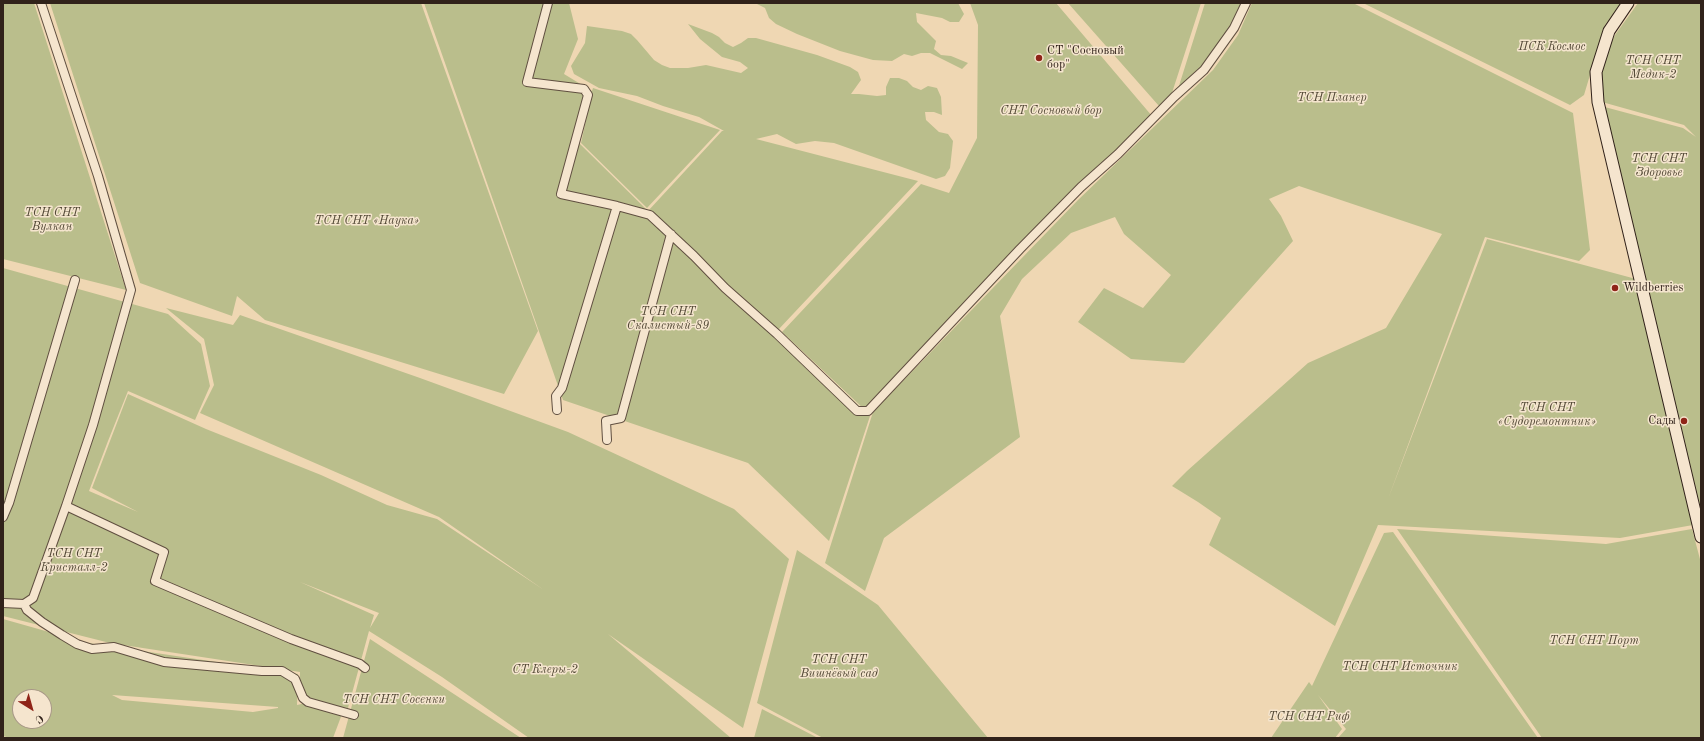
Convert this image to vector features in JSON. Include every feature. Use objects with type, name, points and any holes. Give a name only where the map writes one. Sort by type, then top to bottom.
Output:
[{"type":"main road","points":[[1628,3],[1609,31],[1596,72],[1598,102],[1701,537]]},
{"type":"street","points":[[3,602],[24,604],[33,598],[93,425],[131,290],[98,176],[41,3]]},
{"type":"street","points":[[548,3],[527,82],[584,89],[588,95],[561,194],[650,215],[694,256],[725,288],[777,334],[856,411],[868,411],[1020,249],[1081,187],[1118,154],[1174,97],[1204,70],[1234,28],[1246,3]]},
{"type":"street","points":[[558,410],[556,396],[562,388],[617,206]]},
{"type":"street","points":[[607,440],[606,421],[621,418],[671,234]]},
{"type":"street","points":[[3,517],[9,503],[75,280]]},
{"type":"street","points":[[66,506],[164,552],[154,581],[291,639],[360,664],[364,668]]},
{"type":"street","points":[[24,604],[28,610],[42,622],[62,636],[77,644],[92,649],[114,647],[164,662],[262,672],[282,671],[295,679],[303,698],[308,702],[354,715]]},
{"type":"green space","name":"ТСН СНТ Вулкан","points":[[3,3],[34,3],[126,290],[3,259]]},
{"type":"green space","name":"ТСН СНТ «Наука»","points":[[50,3],[421,3],[538,331],[504,394],[265,320],[237,296],[232,316],[140,283]]},
{"type":"green space","name":"ТСН СНТ Скалистый-89","points":[[424,3],[569,3],[578,39],[564,74],[592,91],[593,88],[720,130],[647,208],[581,143],[592,93],[579,143],[648,211],[722,131],[724,131],[699,117],[637,96],[599,88],[574,74],[571,66],[585,43],[587,26],[622,31],[631,34],[654,60],[670,68],[688,68],[706,65],[741,73],[748,68],[740,62],[722,57],[700,39],[688,24],[712,33],[733,47],[748,38],[756,38],[817,55],[850,67],[858,72],[861,80],[851,94],[877,96],[886,95],[886,87],[890,78],[899,78],[907,81],[913,87],[921,90],[928,86],[937,88],[941,97],[942,115],[934,112],[925,112],[926,120],[939,132],[948,134],[953,141],[950,168],[945,176],[936,179],[834,143],[815,141],[796,144],[777,134],[756,139],[918,181],[778,330],[870,416],[829,541],[748,463],[563,400]]},
{"type":"green space","points":[[749,3],[958,3],[964,14],[959,22],[950,22],[942,18],[916,13],[917,22],[936,41],[934,49],[941,55],[951,56],[968,63],[962,69],[930,53],[921,53],[912,56],[904,54],[892,61],[873,60],[840,51],[776,24],[769,18],[765,8],[757,4]]},
{"type":"green space","name":"СНТ Сосновый бор","points":[[970,3],[1056,3],[1152,116],[1004,262],[865,410],[782,332],[921,184],[949,193],[977,138],[978,25]]},
{"type":"green space","points":[[1068,3],[1201,3],[1171,96],[1159,106]]},
{"type":"green space","points":[[1205,3],[1242,3],[1231,27],[1210,57],[1181,88],[1178,89]]},
{"type":"green space","name":"ТСН Планер","points":[[1252,3],[1353,3],[1573,113],[1590,250],[1579,261],[1485,237],[1388,499],[1487,239],[1636,279],[1693,525],[1620,538],[1378,525],[1335,626],[1209,545],[1221,518],[1172,486],[1308,363],[1386,328],[1442,234],[1299,186],[1269,199],[1281,216],[1293,241],[1184,363],[1131,359],[1078,322],[1104,288],[1143,308],[1171,275],[1124,234],[1115,217],[1071,233],[1022,279],[1000,316],[1020,437],[884,538],[865,591],[825,563],[873,412],[1078,200],[1213,70],[1238,35]]},
{"type":"green space","name":"ПСК Космос","points":[[1363,3],[1621,3],[1605,25],[1584,95],[1570,105]]},
{"type":"green space","name":"ТСН СНТ Здоровье","points":[[1638,3],[1701,3],[1701,519],[1683,436],[1601,106],[1683,128],[1696,137],[1684,125],[1602,102],[1599,68],[1615,35]]},
{"type":"green space","points":[[3,268],[168,314],[201,344],[210,386],[195,420],[128,391],[89,491],[138,512],[92,488],[128,394],[206,429],[321,475],[387,505],[437,519],[544,590],[439,517],[200,413],[214,385],[204,339],[166,308],[233,325],[240,315],[568,432],[734,509],[789,559],[743,728],[608,634],[731,738],[529,738],[442,677],[369,631],[348,708],[299,701],[300,672],[110,643],[3,616]],"holes":[[[300,582],[379,613],[370,628],[374,615]]]},
{"type":"green space","name":"ТСН СНТ Порт","points":[[1397,529],[1606,544],[1692,529],[1701,563],[1701,738],[1542,738]]},
{"type":"green space","name":"ТСН СНТ Источник","points":[[1393,532],[1538,738],[1338,738],[1346,729],[1318,695],[1342,729],[1335,738],[1271,738],[1309,682],[1312,686],[1384,533]]},
{"type":"green space","name":"ТСН СНТ Вишнёвый сад","points":[[797,550],[878,605],[988,738],[823,738],[757,703]]},
{"type":"green space","points":[[3,619],[88,643],[298,674],[297,705],[306,703],[342,714],[333,738],[10,738],[3,736]],"holes":[[[112,695],[278,707],[253,712],[122,700]]]},
{"type":"green space","name":"ТСН СНТ Сосенки","points":[[370,639],[521,738],[343,738]]},
{"type":"green space","points":[[762,709],[818,738],[754,738]]},
{"type":"place","name":"СТ \"Сосновый бор\"","points":[[1039,58]]},
{"type":"place","name":"Wildberries","points":[[1615,288]]},
{"type":"place","name":"Сады","points":[[1684,421]]},
{"type":"park label","name":"ТСН СНТ Медик-2","points":[[1653,68]]},
{"type":"park label","name":"ТСН СНТ «Судоремонтник»","points":[[1547,415]]},
{"type":"park label","name":"ТСН СНТ Кристалл-2","points":[[74,561]]},
{"type":"park label","name":"СТ Клеры-2","points":[[545,670]]},
{"type":"park label","name":"ТСН СНТ Риф","points":[[1309,717]]}]
